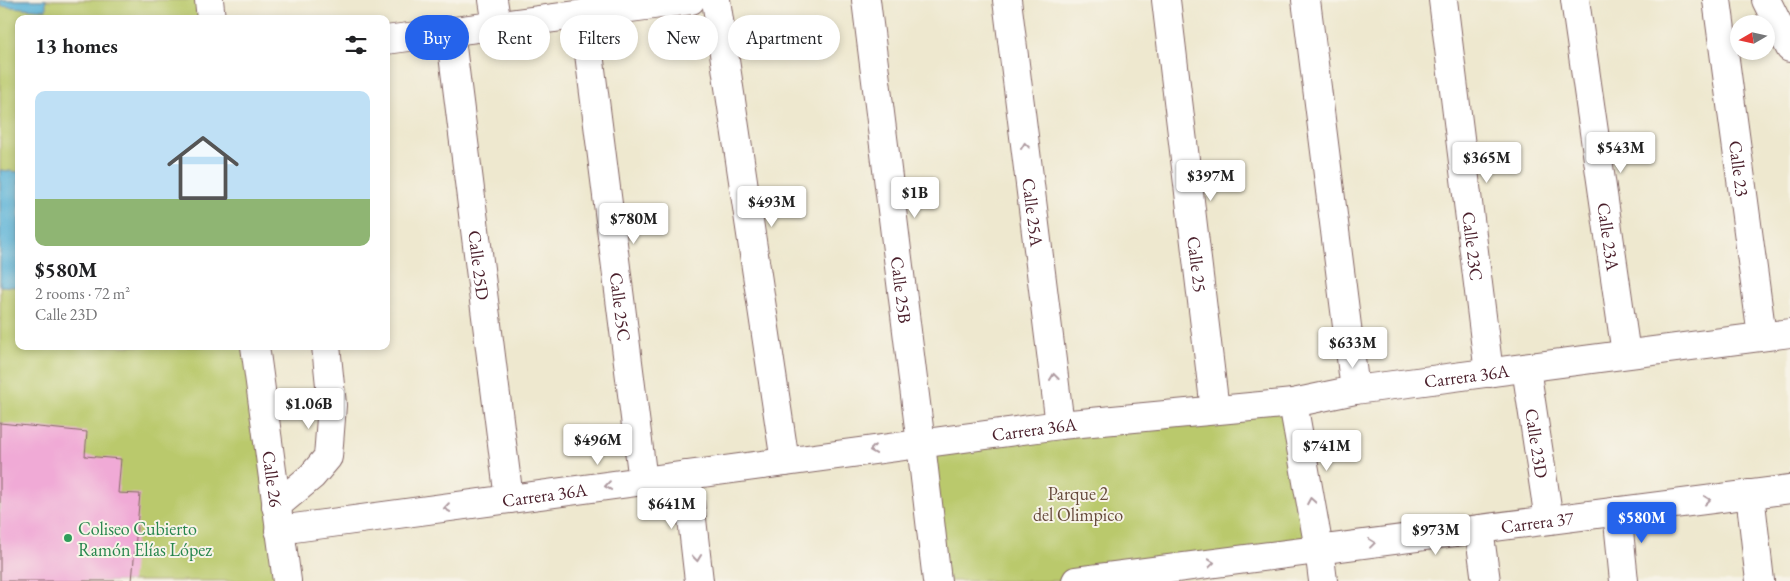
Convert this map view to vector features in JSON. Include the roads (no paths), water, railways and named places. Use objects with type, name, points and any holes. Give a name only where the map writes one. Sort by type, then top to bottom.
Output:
[{"type":"street","points":[[209,0],[211,15]]},
{"type":"street","points":[[469,23],[495,13],[584,14],[691,0]]},
{"type":"street","points":[[716,0],[785,462]]},
{"type":"street","name":"Calle 25B","points":[[866,0],[922,444],[937,581]]},
{"type":"street","name":"Calle 25A","points":[[1007,0],[1060,425]]},
{"type":"street","name":"Calle 25","points":[[1166,0],[1215,410]]},
{"type":"street","points":[[1306,0],[1354,390]]},
{"type":"street","name":"Calle 23C","points":[[1444,0],[1489,373]]},
{"type":"street","name":"Calle 23A","points":[[1575,0],[1626,354]]},
{"type":"street","name":"Calle 23","points":[[1717,0],[1762,336]]},
{"type":"street","points":[[1766,0],[1790,48]]},
{"type":"street","name":"Calle 25C","points":[[584,14],[642,481]]},
{"type":"street","points":[[390,39],[405,37]]},
{"type":"street","name":"Calle 25D","points":[[454,60],[509,499]]},
{"type":"street","name":"Carrera 36A","points":[[278,518],[509,499],[1060,425],[1293,403],[1354,390],[1790,333]]},
{"type":"street","name":"Calle 26","points":[[256,350],[287,581]]},
{"type":"street","points":[[278,518],[328,457],[332,405],[326,350]]},
{"type":"street","name":"Calle 23D","points":[[1526,368],[1549,520]]},
{"type":"street","points":[[1293,403],[1323,581]]},
{"type":"street","points":[[687,475],[699,581]]},
{"type":"street","name":"Carrera 37","points":[[1076,581],[1166,575],[1319,549],[1790,489]]},
{"type":"street","points":[[1750,494],[1760,581]]},
{"type":"street","points":[[1617,511],[1624,581]]},
{"type":"street","points":[[1480,529],[1486,581]]},
{"type":"water","points":[[0,0],[46,0],[46,10],[0,6]]},
{"type":"water","points":[[0,170],[15,172],[15,287],[0,286]]},
{"type":"place","name":"Coliseo Cubierto Ramón Elías López","points":[[68,538]]},
{"type":"park label","name":"Parque 2 del Olimpico","points":[[1078,503]]}]
